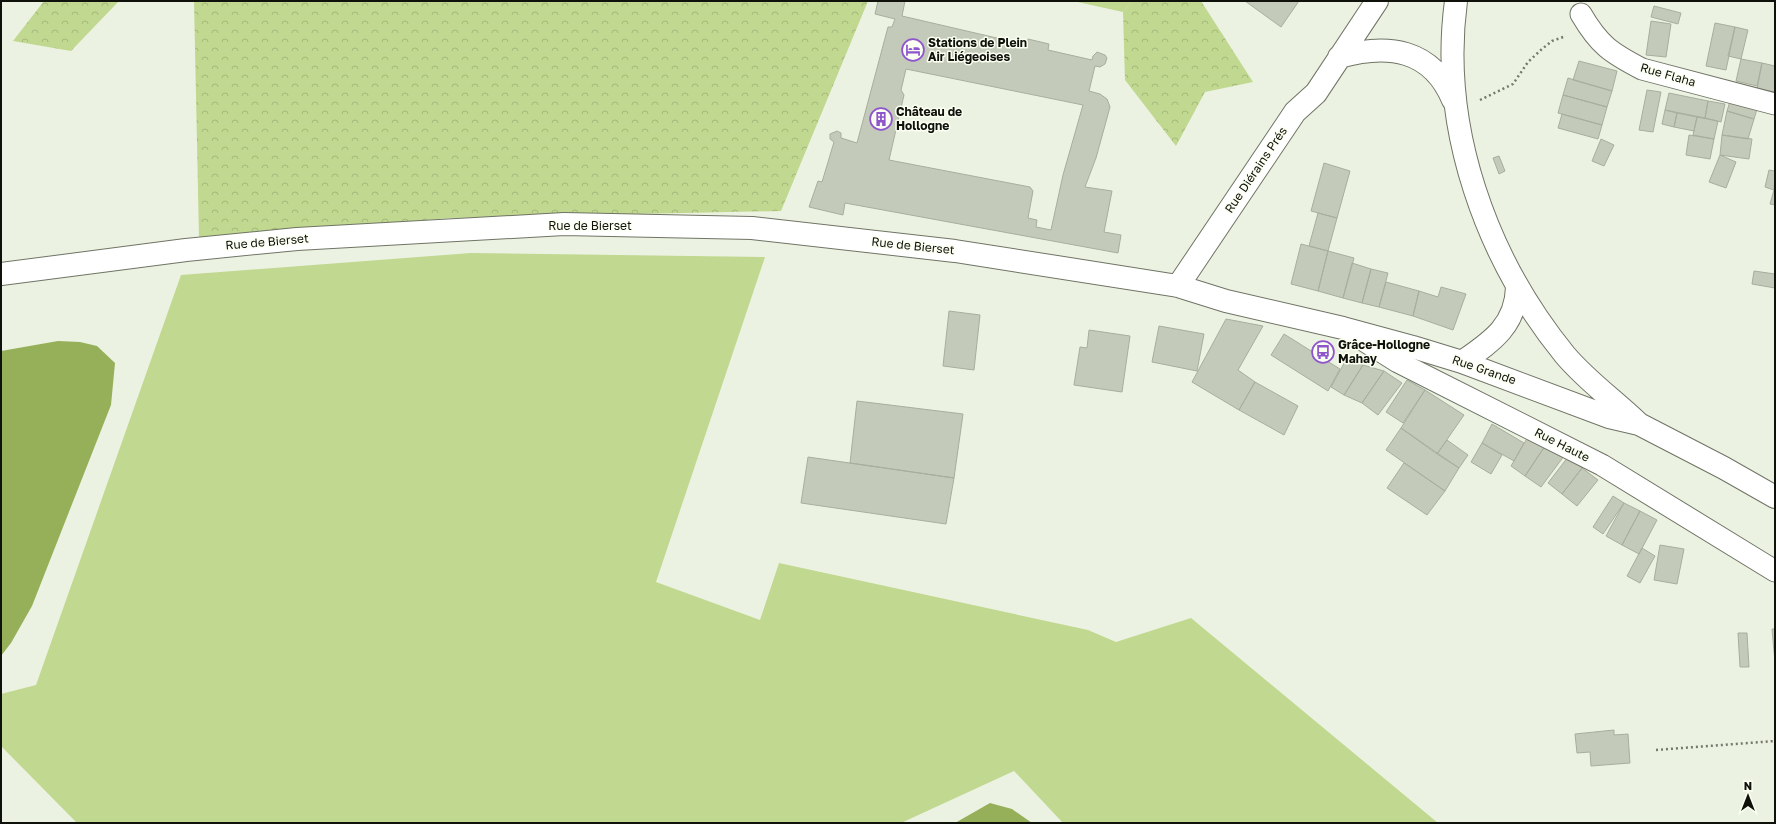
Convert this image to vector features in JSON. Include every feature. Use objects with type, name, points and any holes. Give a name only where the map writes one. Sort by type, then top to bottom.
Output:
[{"type":"main road","name":"Rue Diérains Prés","points":[[1178,286],[1295,112],[1316,93],[1377,1]]},
{"type":"main road","points":[[1454,105],[1454,32],[1456,1]]},
{"type":"main road","points":[[1340,57],[1353,53],[1383,51],[1406,53],[1417,58],[1439,74],[1447,86],[1454,105],[1471,179],[1490,229],[1517,286],[1566,355],[1590,382],[1618,404],[1639,424]]},
{"type":"main road","name":"Rue de Bierset","points":[[1,274],[186,250],[289,240],[564,224],[752,228],[955,250],[1178,286]]},
{"type":"main road","name":"Rue Grande","points":[[1178,286],[1226,301],[1343,328],[1462,362],[1609,417],[1639,424],[1724,468],[1775,497]]},
{"type":"main road","points":[[1462,362],[1484,346],[1503,329],[1517,299],[1517,286]]},
{"type":"street","name":"Rue Flaha","points":[[1581,14],[1592,33],[1604,46],[1622,59],[1642,69],[1775,104]]},
{"type":"street","name":"Rue Haute","points":[[1343,328],[1398,362],[1602,465],[1775,571]]},
{"type":"path","points":[[1454,105],[1477,102],[1513,84],[1528,62],[1552,41]]},
{"type":"path","points":[[1656,750],[1775,741]]},
{"type":"green space","points":[[44,1],[119,1],[71,51],[13,41]]},
{"type":"green space","points":[[194,1],[868,1],[781,211],[450,218],[199,238]]},
{"type":"green space","points":[[1073,1],[1132,1],[1123,12]]},
{"type":"green space","points":[[1132,1],[1201,1],[1253,82],[1205,92],[1176,146],[1125,80],[1123,12]]},
{"type":"green space","points":[[471,253],[765,257],[656,582],[760,620],[779,563],[1088,630],[1116,642],[1191,618],[1438,823],[1063,823],[1014,771],[901,823],[77,823],[1,746],[1,694],[36,685],[181,275]]},
{"type":"shaded area","points":[[58,341],[80,342],[97,346],[115,363],[111,405],[32,606],[11,643],[1,656],[1,351]]},
{"type":"shaded area","points":[[990,803],[1012,809],[1032,823],[955,823]]},
{"type":"building","name":"Château de Hollogne","points":[[878,1],[905,1],[902,16],[1027,45],[1028,39],[1049,44],[1048,50],[1092,60],[1093,56],[1097,52],[1105,55],[1107,58],[1105,64],[1100,67],[1095,66],[1089,91],[1100,94],[1107,99],[1110,107],[1096,158],[1085,187],[1112,191],[1104,232],[1121,235],[1118,253],[845,203],[843,215],[809,207],[818,181],[822,182],[834,142],[830,139],[830,134],[837,131],[841,133],[841,138],[857,143],[888,27],[892,27],[895,19],[875,14]],"holes":[[[906,69],[1083,105],[1063,175],[1051,230],[1036,227],[1037,220],[1028,218],[1033,191],[1030,187],[889,160],[904,95],[901,90]]]},
{"type":"building","points":[[1245,1],[1299,1],[1281,27]]},
{"type":"building","points":[[1654,6],[1681,13],[1678,24],[1651,17]]},
{"type":"building","points":[[1651,21],[1671,24],[1666,57],[1646,55]]},
{"type":"building","points":[[1715,23],[1735,27],[1726,70],[1706,66]]},
{"type":"building","points":[[1735,27],[1748,30],[1741,59],[1728,56]]},
{"type":"building","points":[[1741,59],[1762,63],[1757,86],[1736,81]]},
{"type":"building","points":[[1579,61],[1617,71],[1612,91],[1573,80]]},
{"type":"building","points":[[1762,63],[1775,66],[1775,92],[1757,89]]},
{"type":"building","points":[[1568,78],[1612,91],[1607,107],[1563,95]]},
{"type":"building","points":[[1647,90],[1661,92],[1653,132],[1639,130]]},
{"type":"building","points":[[1669,93],[1708,101],[1705,118],[1665,110]]},
{"type":"building","points":[[1563,95],[1607,107],[1602,125],[1558,113]]},
{"type":"building","points":[[1731,98],[1758,106],[1754,119],[1727,111]]},
{"type":"building","points":[[1708,101],[1725,104],[1721,122],[1705,118]]},
{"type":"building","points":[[1665,110],[1677,113],[1674,127],[1662,124]]},
{"type":"building","points":[[1727,111],[1754,119],[1748,139],[1722,135]]},
{"type":"building","points":[[1677,113],[1697,117],[1694,131],[1674,127]]},
{"type":"building","points":[[1562,114],[1602,125],[1598,139],[1558,128]]},
{"type":"building","points":[[1697,117],[1718,121],[1714,139],[1693,135]]},
{"type":"building","points":[[1689,135],[1714,139],[1710,159],[1686,155]]},
{"type":"building","points":[[1722,135],[1752,139],[1749,159],[1720,155]]},
{"type":"building","points":[[1601,139],[1614,145],[1604,166],[1592,161]]},
{"type":"building","points":[[1720,155],[1736,162],[1726,188],[1709,182]]},
{"type":"building","points":[[1499,156],[1505,171],[1499,174],[1493,158]]},
{"type":"building","points":[[1324,163],[1350,171],[1337,218],[1311,211]]},
{"type":"building","points":[[1769,170],[1775,171],[1774,190],[1765,187]]},
{"type":"building","points":[[1775,190],[1775,205],[1770,204]]},
{"type":"building","points":[[1318,213],[1337,218],[1328,251],[1309,246]]},
{"type":"building","points":[[1301,244],[1328,251],[1318,291],[1291,284]]},
{"type":"building","points":[[1328,251],[1354,258],[1343,298],[1318,291]]},
{"type":"building","points":[[1352,263],[1371,269],[1362,303],[1343,298]]},
{"type":"building","points":[[1371,269],[1388,273],[1379,307],[1362,303]]},
{"type":"building","points":[[1754,271],[1775,274],[1775,288],[1752,284]]},
{"type":"building","points":[[1386,282],[1419,291],[1413,316],[1379,307]]},
{"type":"building","points":[[1441,287],[1466,294],[1453,330],[1413,316],[1419,291],[1438,297]]},
{"type":"building","points":[[949,311],[980,315],[974,370],[943,366]]},
{"type":"building","points":[[1226,319],[1263,326],[1238,370],[1255,382],[1239,410],[1192,382]]},
{"type":"building","points":[[1159,326],[1204,334],[1197,371],[1152,362]]},
{"type":"building","points":[[1089,330],[1130,336],[1122,392],[1074,385],[1080,347],[1087,348]]},
{"type":"building","points":[[1284,334],[1340,369],[1328,391],[1271,355]]},
{"type":"building","points":[[1347,358],[1363,365],[1344,395],[1331,387]]},
{"type":"building","points":[[1363,365],[1384,371],[1362,403],[1344,395]]},
{"type":"building","points":[[1384,371],[1402,383],[1378,415],[1362,403]]},
{"type":"building","points":[[1407,380],[1425,390],[1403,423],[1386,412]]},
{"type":"building","points":[[1255,382],[1298,406],[1284,435],[1239,410]]},
{"type":"building","points":[[1425,390],[1464,415],[1437,454],[1401,428]]},
{"type":"building","points":[[857,401],[963,414],[954,478],[850,463]]},
{"type":"building","points":[[1492,424],[1524,443],[1514,461],[1482,443]]},
{"type":"building","points":[[1401,428],[1459,468],[1445,491],[1386,450]]},
{"type":"building","points":[[1529,435],[1545,446],[1525,476],[1511,466]]},
{"type":"building","points":[[1447,440],[1468,455],[1459,468],[1437,454]]},
{"type":"building","points":[[1482,443],[1502,455],[1491,474],[1471,462]]},
{"type":"building","points":[[1545,446],[1564,456],[1541,487],[1525,476]]},
{"type":"building","points":[[808,457],[954,478],[946,524],[801,503]]},
{"type":"building","points":[[1568,457],[1582,468],[1562,494],[1548,483]]},
{"type":"building","points":[[1404,463],[1445,491],[1427,515],[1387,488]]},
{"type":"building","points":[[1582,468],[1598,480],[1577,506],[1562,494]]},
{"type":"building","points":[[1613,496],[1624,503],[1603,534],[1593,527]]},
{"type":"building","points":[[1624,503],[1640,511],[1622,545],[1606,536]]},
{"type":"building","points":[[1640,511],[1657,520],[1639,554],[1622,545]]},
{"type":"building","points":[[1660,545],[1684,549],[1677,584],[1654,580]]},
{"type":"building","points":[[1642,548],[1655,556],[1640,583],[1627,576]]},
{"type":"building","points":[[1772,629],[1775,629],[1775,662]]},
{"type":"building","points":[[1738,633],[1747,633],[1749,667],[1740,667]]},
{"type":"building","points":[[1614,730],[1614,735],[1628,734],[1630,763],[1591,766],[1590,752],[1577,753],[1575,734]]},
{"type":"place","name":"Stations de Plein Air Liégeoises","points":[[913,50]]},
{"type":"place","name":"Château de Hollogne","points":[[881,119]]},
{"type":"place","name":"Grâce-Hollogne Mahay","points":[[1323,352]]}]
